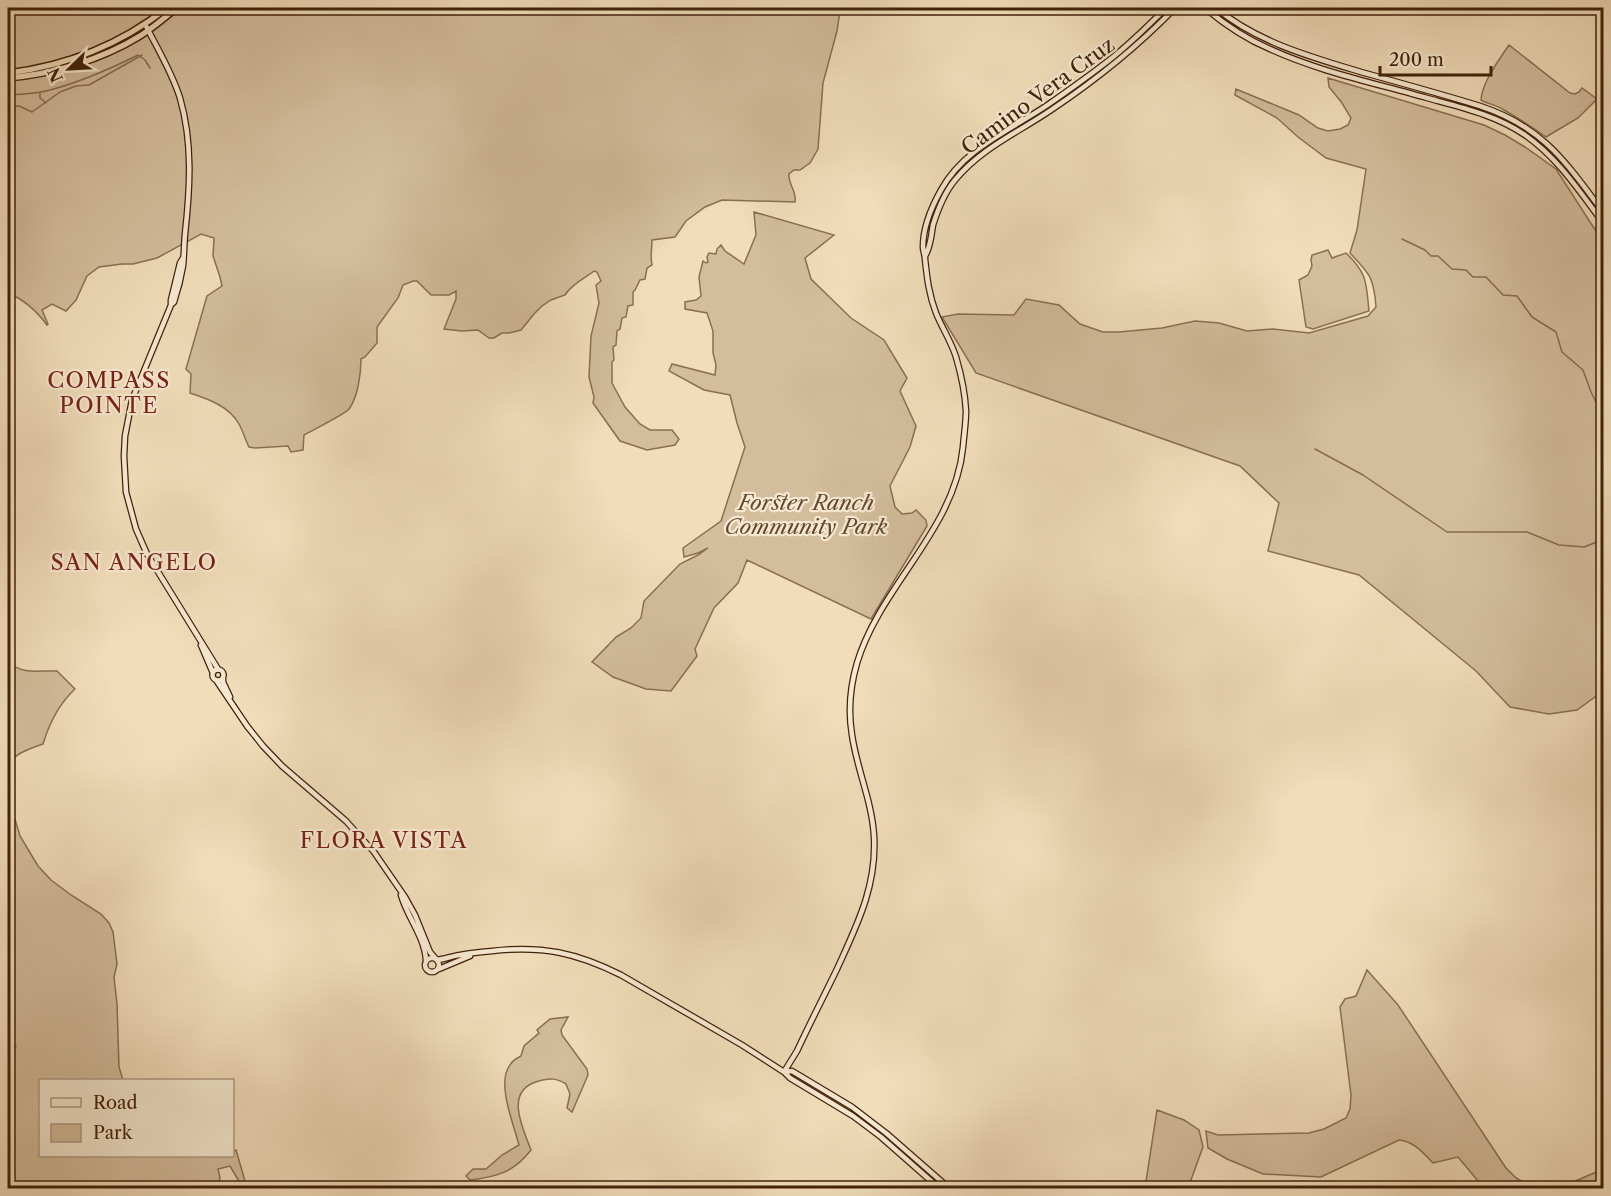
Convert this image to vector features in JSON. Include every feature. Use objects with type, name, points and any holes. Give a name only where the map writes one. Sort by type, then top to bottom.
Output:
[{"type":"highway","points":[[8,73],[48,66],[97,50],[145,24],[167,8]]},
{"type":"highway","points":[[8,78],[41,73],[83,61],[123,45],[177,8]]},
{"type":"main road","name":"Camino Vera Cruz","points":[[784,1072],[810,1024],[861,916],[870,890],[874,860],[871,807],[852,736],[850,719],[850,692],[857,661],[879,616],[947,505],[962,455],[966,412],[963,388],[955,354],[929,292],[923,249],[932,209],[942,188],[960,164],[986,143],[1047,105],[1108,61],[1166,8]]},
{"type":"main road","name":"Camino Vera Cruz","points":[[925,256],[945,197],[954,181],[974,160],[989,148],[1084,88],[1124,56],[1175,8]]},
{"type":"main road","points":[[1204,8],[1236,31],[1269,49],[1299,61],[1500,120],[1547,153],[1604,224]]},
{"type":"main road","points":[[1216,8],[1272,42],[1303,55],[1480,106],[1514,120],[1539,136],[1563,160],[1604,213]]},
{"type":"main road","points":[[145,24],[167,65],[176,88],[188,134],[190,158],[183,258],[171,305],[132,400],[125,436],[126,492],[130,510],[147,554],[200,643],[218,669],[223,672],[223,682],[230,700]]},
{"type":"main road","points":[[200,643],[213,677],[262,746],[346,821],[374,852],[415,915],[430,952],[437,959],[438,969]]},
{"type":"main road","points":[[213,673],[218,669]]},
{"type":"main road","points":[[216,680],[223,677]]},
{"type":"main road","points":[[401,892],[426,954],[425,966],[429,971],[434,972],[446,964],[475,954]]},
{"type":"main road","points":[[426,961],[429,958],[437,959],[516,949],[553,950],[597,963],[717,1030],[853,1116],[881,1137],[939,1188]]},
{"type":"main road","points":[[784,1072],[792,1071],[852,1107],[886,1132],[949,1188]]},
{"type":"green space","points":[[8,8],[838,8],[840,11],[823,83],[818,149],[810,163],[789,174],[795,202],[722,200],[705,207],[686,221],[675,237],[652,240],[652,265],[647,268],[645,279],[640,280],[633,292],[633,305],[628,306],[626,317],[622,318],[620,329],[617,331],[616,345],[613,347],[612,383],[625,407],[640,424],[650,430],[672,430],[679,439],[675,445],[647,450],[620,441],[593,403],[594,397],[589,377],[591,336],[599,303],[596,285],[601,281],[597,272],[594,271],[565,295],[542,306],[521,330],[502,333],[494,338],[489,338],[478,330],[444,329],[456,299],[456,291],[449,295],[431,295],[417,281],[403,285],[398,298],[377,327],[377,343],[361,359],[357,392],[349,409],[304,435],[303,450],[291,452],[288,446],[249,447],[239,424],[230,412],[190,393],[191,374],[186,369],[207,296],[222,286],[213,256],[214,238],[201,234],[157,258],[133,264],[99,267],[87,276],[76,300],[66,311],[52,304],[42,310],[47,325],[30,306],[8,293]]},
{"type":"green space","points":[[1509,45],[1570,93],[1575,94],[1582,88],[1597,99],[1578,118],[1546,137],[1501,108],[1481,100],[1488,79]]},
{"type":"green space","points":[[1328,78],[1484,125],[1505,135],[1556,169],[1603,240],[1603,691],[1577,710],[1549,714],[1510,707],[1476,671],[1359,575],[1268,551],[1279,503],[1240,466],[976,373],[942,317],[958,314],[1014,315],[1026,299],[1059,305],[1080,324],[1103,332],[1162,328],[1195,321],[1219,323],[1247,331],[1273,329],[1309,333],[1368,316],[1376,307],[1374,289],[1370,277],[1350,253],[1357,230],[1366,169],[1326,158],[1277,118],[1235,95],[1236,89],[1299,115],[1318,128],[1328,131],[1340,129],[1348,125],[1351,118],[1329,87]]},
{"type":"green space","name":"Forster Ranch Community Park","points":[[754,212],[834,235],[805,258],[811,279],[851,318],[884,340],[907,378],[900,391],[916,426],[910,447],[890,486],[895,507],[902,514],[916,510],[926,520],[927,526],[871,619],[747,560],[738,583],[714,608],[695,649],[697,656],[671,691],[646,689],[613,677],[592,662],[616,637],[631,628],[641,618],[644,601],[680,564],[708,548],[684,557],[683,548],[721,521],[745,447],[730,395],[704,390],[669,371],[672,364],[715,375],[713,331],[707,313],[685,309],[685,302],[696,300],[701,296],[699,277],[703,261],[708,262],[709,253],[716,254],[721,245],[725,251],[744,264],[756,235]]},
{"type":"green space","points":[[1328,250],[1332,258],[1346,253],[1358,267],[1365,279],[1369,311],[1313,329],[1306,327],[1299,280],[1308,275],[1312,266],[1312,255]]},
{"type":"green space","points":[[8,637],[11,639],[10,663],[15,667],[26,671],[57,671],[75,689],[56,714],[43,744],[17,755],[8,767]]},
{"type":"green space","points":[[8,779],[11,795],[8,796]]},
{"type":"green space","points":[[8,796],[20,836],[38,866],[51,880],[101,914],[109,923],[113,932],[117,964],[114,977],[119,1067],[123,1079],[39,1079],[39,1157],[234,1157],[236,1150],[247,1188],[243,1188],[230,1166],[218,1169],[220,1178],[217,1188],[8,1188],[8,1065],[16,1046],[8,1042]]},
{"type":"green space","points":[[1367,970],[1398,1005],[1506,1168],[1516,1178],[1534,1188],[1484,1188],[1458,1157],[1433,1163],[1414,1145],[1399,1140],[1321,1177],[1263,1174],[1227,1159],[1208,1148],[1206,1131],[1218,1135],[1309,1133],[1324,1129],[1346,1118],[1350,1109],[1351,1095],[1340,1007],[1345,999],[1356,996]]},
{"type":"green space","points":[[568,1017],[561,1030],[562,1035],[587,1069],[588,1075],[572,1112],[567,1108],[570,1094],[566,1084],[550,1079],[528,1086],[521,1092],[518,1111],[531,1150],[518,1164],[504,1172],[470,1180],[466,1176],[473,1169],[486,1169],[502,1155],[519,1145],[505,1093],[506,1073],[510,1065],[521,1056],[524,1046],[539,1033],[537,1030],[550,1019]]},
{"type":"green space","points":[[1157,1110],[1184,1120],[1199,1130],[1203,1147],[1188,1188],[1145,1188]]},
{"type":"green space","points":[[1603,1171],[1603,1188],[1559,1188],[1594,1173]]},
{"type":"waterway","points":[[8,95],[40,92],[61,87],[95,75],[138,55],[150,68]]},
{"type":"waterway","points":[[8,107],[19,106],[32,112],[60,92],[76,86],[89,85],[142,55]]},
{"type":"waterway","points":[[40,93],[40,98],[46,103]]},
{"type":"waterway","points":[[1402,239],[1425,250],[1431,256],[1438,256],[1452,269],[1466,270],[1473,277],[1486,277],[1503,295],[1517,296],[1532,317],[1556,332],[1562,352],[1583,370],[1604,418]]},
{"type":"waterway","points":[[1315,449],[1363,475],[1447,532],[1527,532],[1559,545],[1584,547],[1604,541]]},
{"type":"district","name":"COMPASS POINTE","points":[[109,392]]},
{"type":"district","name":"SAN ANGELO","points":[[134,562]]},
{"type":"district","name":"FLORA VISTA","points":[[384,840]]}]
